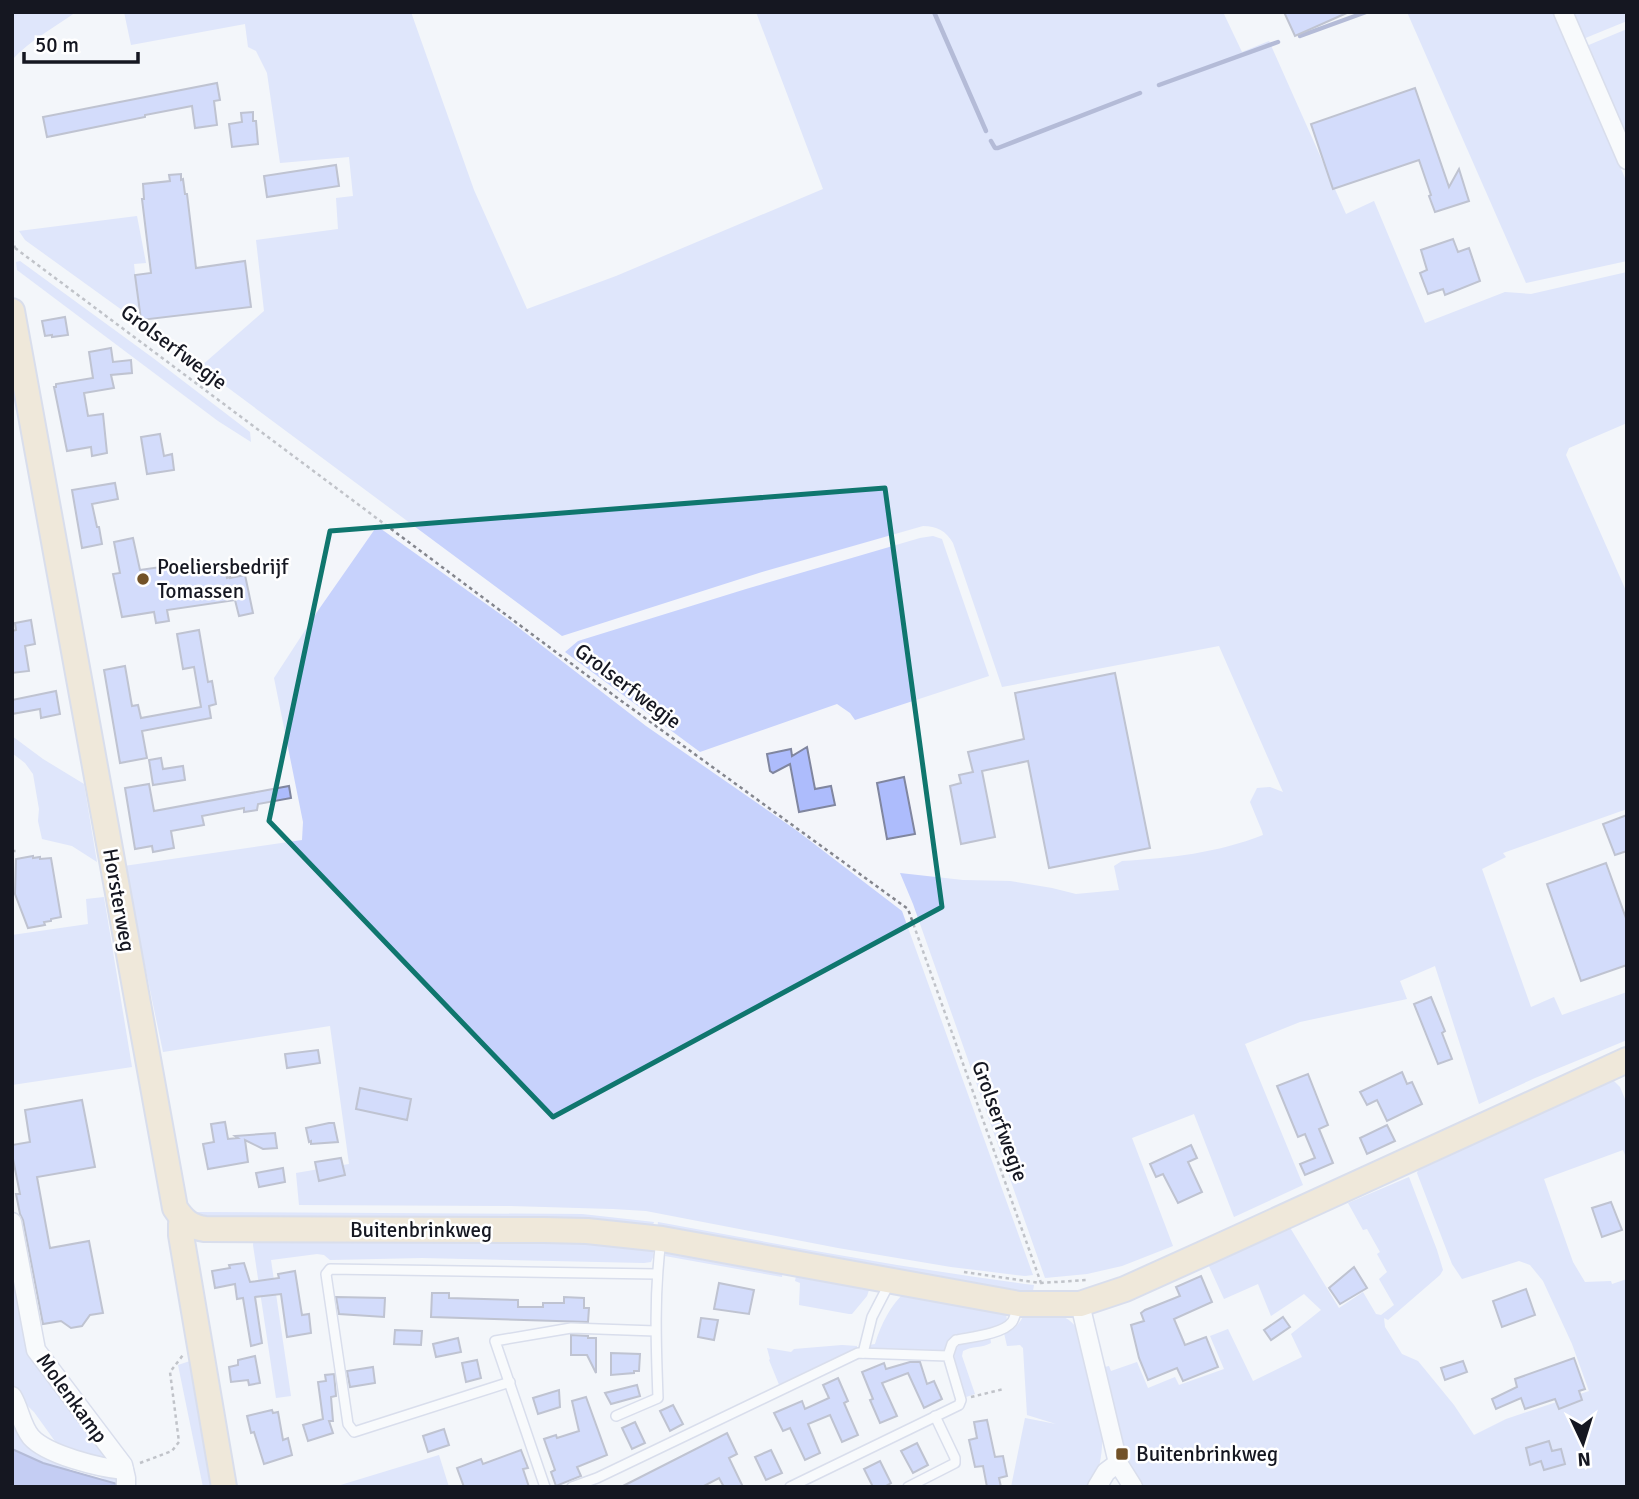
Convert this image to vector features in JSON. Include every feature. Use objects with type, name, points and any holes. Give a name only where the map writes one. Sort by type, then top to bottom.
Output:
[{"type":"main road","name":"Horsterweg","points":[[12,311],[65,592],[174,1208],[183,1220],[181,1236],[224,1487]]},
{"type":"main road","name":"Buitenbrinkweg","points":[[183,1220],[190,1226],[205,1229],[544,1230],[662,1238],[1019,1304],[1080,1304],[1125,1289],[1627,1060]]},
{"type":"street","points":[[1563,12],[1627,160]]},
{"type":"street","name":"Molenkamp","points":[[12,1222],[36,1350],[123,1465],[125,1478]]},
{"type":"street","points":[[1080,1304],[1118,1463],[1133,1487]]},
{"type":"street","points":[[12,1396],[25,1428],[32,1438],[45,1448],[109,1469],[125,1478]]},
{"type":"street","points":[[1097,1487],[1106,1472],[1118,1463]]},
{"type":"lane","points":[[616,1416],[658,1398],[656,1274],[662,1238]]},
{"type":"lane","points":[[510,1382],[354,1432],[348,1424],[326,1274],[330,1269],[656,1274]]},
{"type":"lane","points":[[863,1353],[872,1317],[891,1280]]},
{"type":"lane","points":[[790,1487],[959,1405],[961,1400],[948,1356],[952,1344],[956,1339],[1007,1327],[1019,1304]]},
{"type":"lane","points":[[545,1487],[495,1341],[571,1328],[655,1332]]},
{"type":"lane","points":[[572,1487],[597,1478],[858,1353],[948,1356]]},
{"type":"lane","points":[[908,1487],[955,1462],[935,1416]]},
{"type":"path","points":[[12,239],[15,248],[12,253]]},
{"type":"path","name":"Grolserfwegje","points":[[15,248],[616,697],[908,909],[1041,1283]]},
{"type":"path","points":[[125,1478],[172,1451],[179,1442],[170,1372],[186,1351]]},
{"type":"path","points":[[961,1400],[1004,1389]]},
{"type":"highlighted area","points":[[885,488],[942,907],[553,1117],[269,821],[330,531]]},
{"type":"shaded area","points":[[12,12],[76,12],[35,40],[12,60]]},
{"type":"shaded area","points":[[124,12],[411,12],[474,190],[527,309],[616,276],[823,189],[756,12],[1223,12],[1242,52],[1269,41],[1346,214],[1374,201],[1425,323],[1505,292],[1531,294],[1627,272],[1627,423],[1569,448],[1566,455],[1627,593],[1627,809],[1503,853],[1506,857],[1482,869],[1531,1007],[1554,997],[1562,1015],[1627,992],[1627,1040],[1479,1104],[1435,966],[1400,981],[1407,999],[1300,1022],[1245,1044],[1303,1185],[1234,1217],[1194,1114],[1132,1138],[1173,1246],[1122,1266],[1087,1274],[1045,1278],[900,873],[963,880],[1010,881],[1076,894],[1119,890],[1114,866],[1122,861],[1194,854],[1263,835],[1250,802],[1257,788],[1270,787],[1283,792],[1219,646],[1002,687],[953,543],[941,530],[923,526],[762,572],[562,636],[200,367],[264,311],[256,240],[338,229],[336,198],[353,196],[349,157],[280,163],[267,73],[256,51],[248,47],[245,24],[131,45]]},
{"type":"shaded area","points":[[1407,12],[1555,12],[1627,183],[1627,261],[1526,283]]},
{"type":"shaded area","points":[[1570,12],[1627,12],[1627,21],[1583,39]]},
{"type":"shaded area","points":[[1627,29],[1627,153],[1584,47]]},
{"type":"shaded area","points":[[137,216],[146,263],[134,264],[140,323],[25,240],[19,231]]},
{"type":"shaded area","points":[[20,261],[250,432],[251,442],[218,421],[17,270],[16,262]]},
{"type":"shaded area","points":[[377,526],[510,621],[646,726],[796,830],[902,911],[1033,1275],[951,1267],[646,1211],[511,1206],[299,1205],[296,1173],[349,1164],[330,1026],[163,1052],[124,866],[302,840],[303,822],[274,678]]},
{"type":"shaded area","points":[[933,536],[942,539],[989,676],[855,720],[837,704],[700,752],[565,652],[578,641],[746,589]]},
{"type":"shaded area","points":[[12,736],[84,784],[97,862],[72,846],[42,839],[33,774],[25,763],[12,753]]},
{"type":"shaded area","points":[[104,897],[132,1067],[12,1085],[12,935],[88,924],[86,899]]},
{"type":"shaded area","points":[[1609,1076],[1620,1087],[1627,1104],[1627,1160],[1623,1150],[1544,1179],[1573,1262],[1585,1282],[1611,1281],[1612,1284],[1627,1279],[1627,1487],[1140,1487],[1124,1460],[1100,1368],[1109,1366],[1111,1371],[1137,1362],[1148,1388],[1175,1377],[1179,1385],[1224,1369],[1210,1336],[1228,1329],[1253,1381],[1302,1357],[1291,1334],[1321,1310],[1304,1294],[1271,1316],[1258,1284],[1224,1299],[1208,1264],[1289,1226],[1339,1308],[1363,1292],[1376,1314],[1381,1315],[1394,1305],[1379,1279],[1387,1272],[1367,1229],[1363,1230],[1348,1203],[1409,1177],[1443,1270],[1388,1320],[1384,1318],[1385,1327],[1402,1354],[1418,1361],[1454,1405],[1474,1435],[1506,1419],[1589,1391],[1572,1344],[1543,1281],[1530,1265],[1519,1261],[1462,1279],[1452,1264],[1417,1173],[1421,1162]]},
{"type":"shaded area","points":[[196,1212],[582,1214],[654,1222],[651,1231],[205,1222],[192,1215]]},
{"type":"shaded area","points":[[658,1222],[893,1264],[1034,1285],[1032,1296],[657,1231]]},
{"type":"shaded area","points":[[254,1235],[565,1237],[651,1245],[654,1255],[651,1262],[644,1263],[422,1258],[330,1260],[317,1254],[271,1260],[291,1396],[276,1398],[253,1245]]},
{"type":"shaded area","points":[[667,1250],[783,1267],[782,1277],[665,1256]]},
{"type":"shaded area","points":[[12,1252],[24,1328],[112,1462],[120,1481],[117,1487],[73,1461],[34,1412],[12,1391]]},
{"type":"shaded area","points":[[797,1272],[870,1287],[867,1296],[852,1314],[799,1305],[800,1283],[795,1281]]},
{"type":"shaded area","points":[[906,1291],[1006,1314],[1007,1320],[997,1327],[953,1335],[944,1352],[870,1350],[869,1345],[875,1344],[887,1316]]},
{"type":"shaded area","points":[[1025,1313],[1062,1316],[1074,1324],[1078,1331],[1102,1433],[1101,1456],[1092,1487],[1011,1487],[1025,1418],[1056,1424],[1027,1415],[1023,1348],[1020,1345],[1007,1346],[1004,1333],[1017,1326]]},
{"type":"shaded area","points":[[990,1336],[991,1343],[963,1351],[962,1356],[975,1394],[966,1397],[955,1364],[954,1351],[961,1343]]},
{"type":"shaded area","points":[[857,1346],[857,1350],[780,1387],[767,1348],[791,1352],[794,1349]]},
{"type":"shaded area","points":[[193,1360],[217,1487],[203,1487],[178,1365]]},
{"type":"shaded area","points":[[12,1411],[72,1472],[12,1449]]},
{"type":"shaded area","points":[[439,1455],[449,1487],[334,1487]]},
{"type":"water","points":[[12,1449],[43,1463],[122,1487],[12,1487]]},
{"type":"building","points":[[1284,12],[1349,12],[1295,36]]},
{"type":"building","points":[[217,83],[220,100],[214,101],[217,125],[195,128],[192,106],[47,137],[43,117]]},
{"type":"building","points":[[1415,88],[1449,187],[1459,169],[1469,201],[1435,212],[1419,160],[1333,189],[1311,124]]},
{"type":"building","points":[[253,112],[258,144],[232,147],[229,124],[242,122],[241,113]]},
{"type":"building","points":[[336,165],[339,186],[267,197],[264,176]]},
{"type":"building","points":[[181,174],[187,194],[196,268],[245,261],[251,307],[141,320],[135,275],[151,273],[142,199],[143,184],[170,181],[169,175]]},
{"type":"building","points":[[1453,239],[1458,252],[1469,248],[1480,281],[1445,295],[1443,289],[1428,294],[1420,273],[1427,270],[1421,250]]},
{"type":"building","points":[[65,317],[68,335],[45,336],[42,321]]},
{"type":"building","points":[[111,348],[113,362],[131,360],[132,373],[111,375],[114,388],[84,393],[88,416],[103,414],[107,453],[92,456],[91,447],[67,451],[54,387],[56,384],[93,378],[89,352]]},
{"type":"building","points":[[160,434],[164,456],[172,454],[174,470],[147,474],[141,437]]},
{"type":"building","points":[[115,483],[118,499],[92,504],[102,544],[82,548],[72,490]]},
{"type":"building","points":[[133,538],[140,570],[197,562],[198,568],[214,564],[215,571],[225,569],[227,578],[245,575],[253,613],[239,616],[235,600],[167,610],[169,621],[156,623],[154,612],[122,617],[113,574],[120,573],[114,542]]},
{"type":"building","points":[[31,620],[35,644],[25,646],[29,671],[12,673],[12,631],[16,630],[15,623]]},
{"type":"building","points":[[199,630],[208,682],[212,681],[216,704],[209,706],[211,718],[142,731],[147,758],[120,763],[104,670],[125,666],[132,706],[138,705],[141,718],[201,707],[194,667],[183,669],[177,634]]},
{"type":"building","points":[[1115,673],[1150,848],[1049,868],[1028,761],[982,771],[995,837],[961,844],[950,786],[961,783],[959,775],[973,772],[968,752],[1024,739],[1015,693]]},
{"type":"building","points":[[56,691],[60,714],[41,718],[40,709],[12,714],[12,700]]},
{"type":"building","points":[[807,747],[815,789],[831,786],[835,805],[799,812],[790,764],[773,773],[770,771],[767,754],[791,749],[792,756]]},
{"type":"building","points":[[161,758],[163,769],[183,766],[185,780],[153,785],[149,760]]},
{"type":"building","points":[[904,777],[915,834],[887,839],[877,783]]},
{"type":"building","points":[[149,784],[154,811],[289,786],[291,798],[258,804],[257,810],[244,812],[244,808],[202,816],[204,825],[171,831],[174,848],[153,852],[152,846],[135,849],[125,788]]},
{"type":"building","points":[[1627,815],[1627,851],[1615,855],[1603,824]]},
{"type":"building","points":[[33,856],[40,859],[51,858],[61,917],[44,922],[45,925],[28,928],[15,894],[16,859]]},
{"type":"building","points":[[1606,863],[1627,921],[1627,965],[1581,981],[1547,884]]},
{"type":"building","points":[[1431,997],[1445,1031],[1442,1033],[1452,1059],[1438,1064],[1414,1004]]},
{"type":"building","points":[[318,1050],[320,1063],[287,1068],[285,1054]]},
{"type":"building","points":[[1402,1072],[1407,1084],[1412,1082],[1422,1104],[1387,1121],[1377,1100],[1367,1105],[1360,1092]]},
{"type":"building","points":[[1308,1074],[1328,1125],[1319,1129],[1333,1163],[1305,1175],[1300,1164],[1315,1158],[1305,1134],[1298,1137],[1277,1086]]},
{"type":"building","points":[[360,1088],[411,1099],[407,1120],[356,1109]]},
{"type":"building","points":[[82,1100],[95,1167],[37,1177],[50,1248],[89,1241],[103,1313],[90,1315],[82,1326],[71,1328],[61,1321],[43,1324],[16,1194],[20,1194],[12,1145],[30,1142],[25,1110]]},
{"type":"building","points":[[225,1122],[228,1139],[275,1133],[277,1148],[263,1149],[245,1140],[248,1162],[208,1169],[203,1144],[214,1142],[211,1124]]},
{"type":"building","points":[[334,1123],[338,1142],[311,1144],[306,1128]]},
{"type":"building","points":[[1387,1125],[1395,1141],[1367,1154],[1360,1138]]},
{"type":"building","points":[[1191,1145],[1197,1158],[1188,1162],[1202,1192],[1178,1203],[1163,1174],[1156,1177],[1150,1164]]},
{"type":"building","points":[[341,1158],[345,1175],[319,1181],[315,1162]]},
{"type":"building","points":[[283,1168],[285,1182],[259,1187],[256,1173]]},
{"type":"building","points":[[1611,1202],[1622,1230],[1602,1237],[1592,1208]]},
{"type":"building","points":[[244,1263],[250,1282],[279,1278],[278,1274],[295,1271],[302,1315],[309,1314],[311,1333],[287,1337],[281,1294],[255,1297],[262,1343],[251,1346],[243,1298],[237,1299],[235,1284],[215,1288],[212,1271]]},
{"type":"building","points":[[1354,1267],[1367,1288],[1340,1304],[1329,1288]]},
{"type":"building","points":[[1201,1276],[1212,1302],[1174,1319],[1185,1345],[1206,1337],[1218,1367],[1183,1381],[1177,1368],[1148,1380],[1139,1358],[1131,1325],[1144,1321],[1141,1313],[1145,1310],[1180,1296],[1176,1287]]},
{"type":"building","points":[[719,1283],[754,1290],[749,1314],[714,1309]]},
{"type":"building","points":[[1526,1289],[1535,1315],[1502,1327],[1493,1301]]},
{"type":"building","points":[[432,1293],[449,1293],[449,1298],[518,1300],[518,1307],[543,1307],[543,1303],[564,1303],[564,1297],[584,1298],[584,1308],[589,1308],[588,1322],[431,1317]]},
{"type":"building","points":[[336,1297],[385,1298],[384,1317],[339,1314]]},
{"type":"building","points":[[1283,1317],[1290,1327],[1271,1340],[1264,1330]]},
{"type":"building","points":[[701,1318],[718,1320],[714,1340],[698,1337]]},
{"type":"building","points":[[395,1330],[422,1331],[421,1345],[394,1344]]},
{"type":"building","points":[[571,1335],[596,1338],[596,1373],[587,1355],[571,1355]]},
{"type":"building","points":[[458,1338],[461,1352],[436,1357],[433,1344]]},
{"type":"building","points":[[611,1353],[640,1354],[639,1371],[611,1375]]},
{"type":"building","points":[[255,1356],[260,1383],[249,1385],[248,1380],[231,1382],[229,1367],[238,1365],[238,1360]]},
{"type":"building","points":[[1574,1358],[1585,1389],[1579,1391],[1582,1400],[1559,1409],[1555,1399],[1525,1409],[1521,1398],[1496,1409],[1492,1399],[1517,1387],[1515,1379]]},
{"type":"building","points":[[477,1360],[481,1378],[466,1382],[462,1363]]},
{"type":"building","points":[[1463,1361],[1467,1372],[1445,1380],[1441,1368]]},
{"type":"building","points":[[920,1362],[927,1384],[934,1381],[942,1399],[924,1408],[908,1373],[882,1383],[897,1416],[880,1423],[862,1372],[884,1363],[886,1369]]},
{"type":"building","points":[[373,1367],[375,1383],[350,1387],[347,1371]]},
{"type":"building","points":[[334,1374],[336,1396],[331,1397],[333,1421],[329,1421],[333,1433],[308,1441],[303,1425],[323,1419],[318,1382],[326,1381],[325,1375]]},
{"type":"building","points":[[838,1378],[848,1401],[844,1403],[858,1435],[842,1442],[830,1415],[808,1424],[820,1453],[805,1460],[790,1428],[783,1431],[774,1413],[802,1401],[805,1409],[829,1398],[823,1385]]},
{"type":"building","points":[[637,1385],[640,1396],[611,1404],[605,1393]]},
{"type":"building","points":[[559,1390],[560,1407],[538,1414],[533,1398]]},
{"type":"building","points":[[586,1397],[607,1455],[577,1467],[581,1476],[556,1486],[551,1472],[555,1470],[544,1439],[579,1431],[572,1401]]},
{"type":"building","points":[[673,1405],[683,1424],[670,1431],[660,1411]]},
{"type":"building","points":[[272,1410],[273,1413],[278,1412],[283,1440],[288,1438],[292,1455],[264,1464],[247,1416]]},
{"type":"building","points":[[987,1420],[995,1457],[1003,1456],[1007,1476],[999,1478],[1001,1487],[987,1487],[983,1466],[975,1467],[969,1440],[977,1438],[974,1422]]},
{"type":"building","points":[[635,1422],[645,1443],[632,1449],[622,1428]]},
{"type":"building","points":[[444,1429],[449,1445],[428,1452],[423,1436]]},
{"type":"building","points":[[727,1433],[737,1454],[729,1458],[743,1487],[724,1487],[719,1478],[702,1487],[621,1487]]},
{"type":"building","points":[[1549,1441],[1552,1451],[1561,1449],[1565,1464],[1544,1470],[1541,1461],[1530,1465],[1526,1448]]},
{"type":"building","points":[[917,1443],[928,1465],[913,1473],[901,1451]]},
{"type":"building","points":[[521,1450],[528,1468],[523,1469],[529,1487],[464,1487],[457,1468],[481,1459],[483,1464]]},
{"type":"building","points":[[771,1450],[782,1473],[766,1480],[755,1457]]},
{"type":"building","points":[[880,1461],[891,1483],[884,1487],[873,1487],[864,1469]]},
{"type":"waterway","points":[[934,12],[986,131]]},
{"type":"waterway","points":[[1300,36],[1366,12]]},
{"type":"waterway","points":[[1159,85],[1278,42]]},
{"type":"waterway","points":[[991,141],[995,148],[998,148],[1140,93]]},
{"type":"place","name":"Poeliersbedrijf Tomassen","points":[[143,579]]},
{"type":"place","name":"Buitenbrinkweg","points":[[1122,1454]]}]
